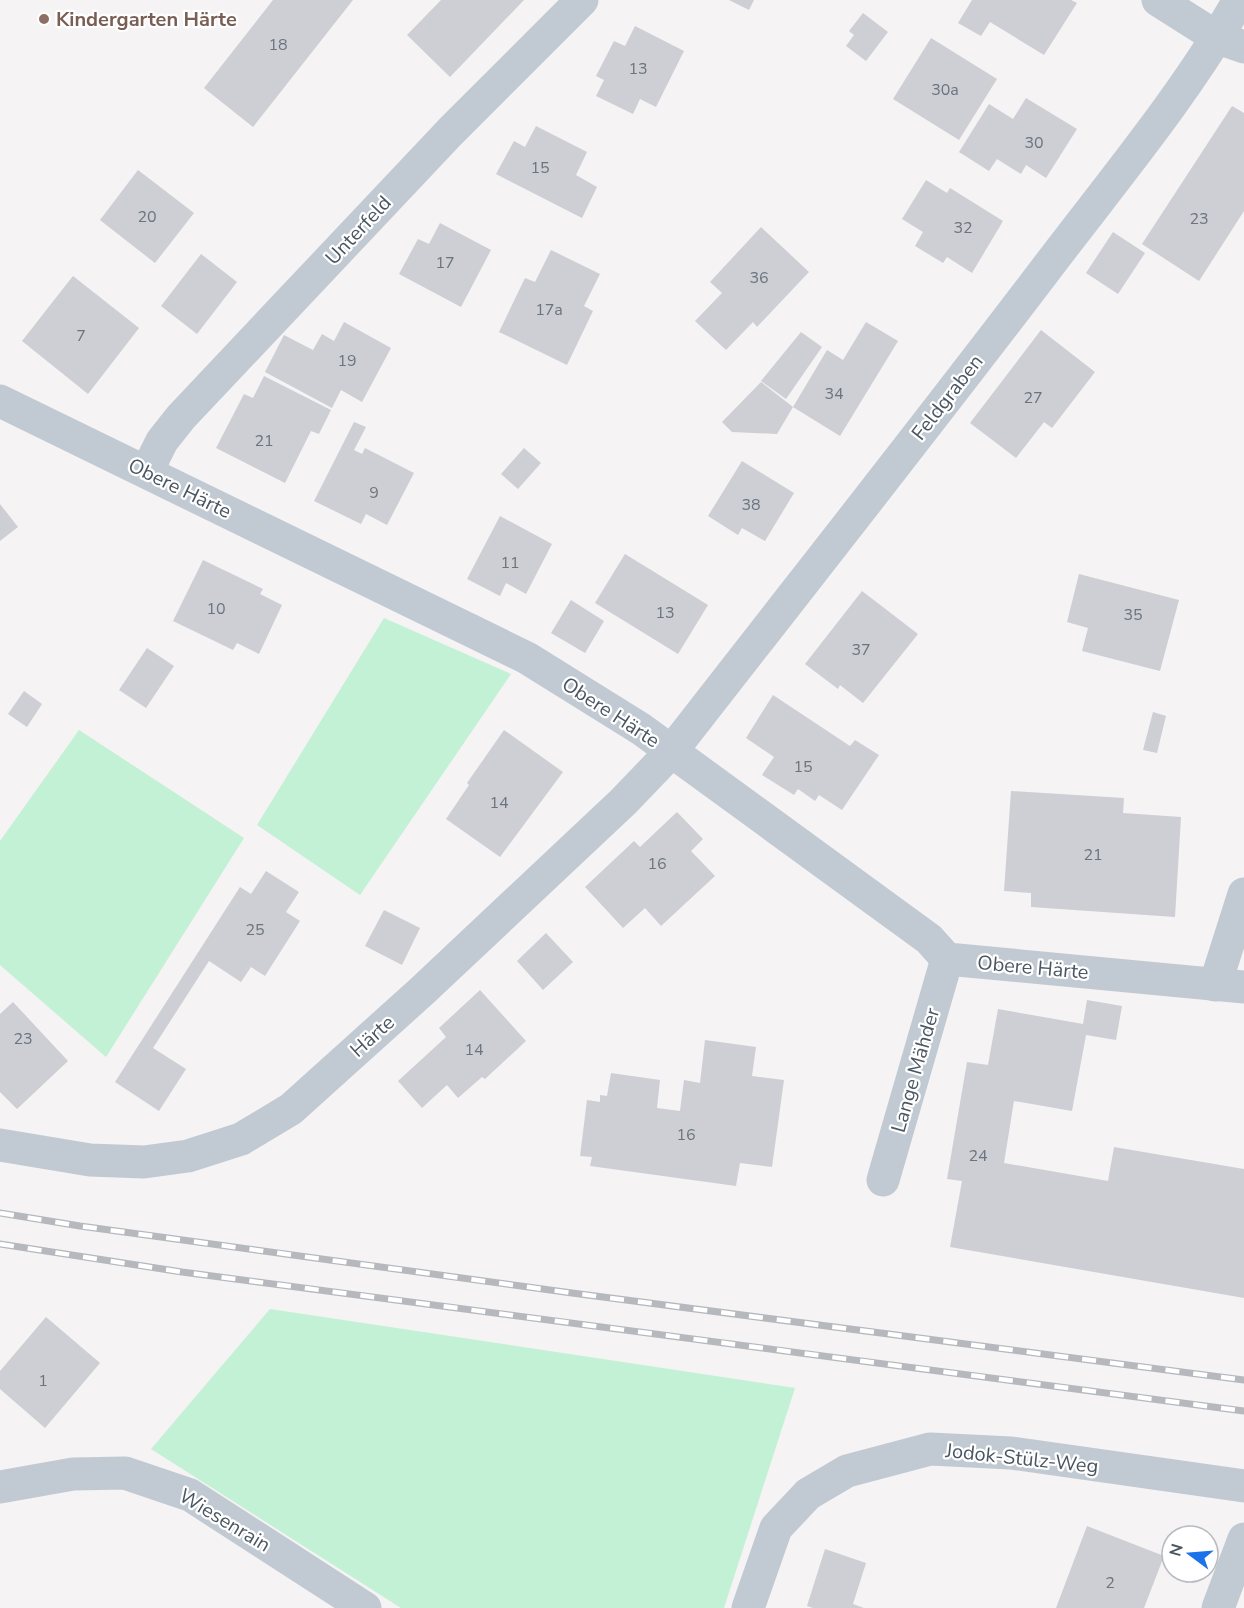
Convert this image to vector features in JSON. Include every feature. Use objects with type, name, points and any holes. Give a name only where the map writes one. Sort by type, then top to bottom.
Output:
[{"type":"street","name":"Unterfeld","points":[[147,471],[162,441],[180,417],[450,132],[582,0]]},
{"type":"street","points":[[1158,0],[1231,42]]},
{"type":"street","name":"Feldgraben","points":[[671,752],[990,342],[1177,96],[1231,42],[1239,0]]},
{"type":"street","name":"Obere Härte","points":[[0,401],[527,658],[640,729],[929,939],[948,959],[1229,986],[1244,894]]},
{"type":"street","name":"Härte","points":[[0,1145],[90,1160],[144,1162],[188,1156],[241,1139],[291,1109],[422,991],[623,802],[671,752]]},
{"type":"street","name":"Lange Mähder","points":[[883,1180],[948,959]]},
{"type":"street","name":"Jodok-Stülz-Weg","points":[[748,1608],[776,1528],[808,1494],[847,1471],[930,1449],[1011,1453],[1244,1486]]},
{"type":"street","name":"Wiesenrain","points":[[0,1487],[73,1474],[125,1473],[190,1495],[365,1608]]},
{"type":"street","points":[[1218,1608],[1244,1539]]},
{"type":"green space","points":[[384,618],[511,674],[360,895],[257,825]]},
{"type":"green space","points":[[79,730],[244,838],[106,1057],[0,965],[0,841]]},
{"type":"green space","points":[[270,1309],[795,1388],[724,1608],[401,1608],[151,1449]]},
{"type":"building","points":[[273,0],[353,0],[253,127],[204,88]]},
{"type":"building","points":[[441,0],[524,0],[450,77],[407,35]]},
{"type":"building","points":[[729,0],[754,0],[749,10]]},
{"type":"building","points":[[972,0],[1071,0],[1077,3],[1044,55],[990,22],[981,36],[958,23]]},
{"type":"building","points":[[863,13],[888,32],[866,61],[846,46],[854,35],[849,31]]},
{"type":"building","points":[[635,26],[684,51],[656,107],[640,99],[633,114],[596,96],[604,80],[596,76],[614,41],[625,46]]},
{"type":"building","points":[[931,38],[997,79],[959,140],[893,99]]},
{"type":"building","points":[[1026,98],[1077,129],[1046,178],[1026,165],[1021,174],[997,159],[989,171],[959,152],[989,104],[1013,119]]},
{"type":"building","points":[[1232,106],[1244,113],[1244,211],[1199,281],[1142,244]]},
{"type":"building","points":[[536,126],[587,152],[576,175],[597,187],[582,218],[496,174],[514,141],[525,147]]},
{"type":"building","points":[[138,170],[194,213],[155,263],[100,220]]},
{"type":"building","points":[[926,180],[947,193],[950,188],[1003,221],[972,273],[947,257],[943,263],[915,246],[923,232],[902,219]]},
{"type":"building","points":[[440,223],[491,250],[461,307],[399,274],[418,239],[429,244]]},
{"type":"building","points":[[761,227],[809,272],[757,327],[753,322],[726,350],[695,321],[722,293],[710,282]]},
{"type":"building","points":[[1113,232],[1145,253],[1118,294],[1086,273]]},
{"type":"building","points":[[551,250],[600,274],[584,306],[593,311],[567,365],[499,332],[525,278],[535,282]]},
{"type":"building","points":[[201,254],[237,282],[197,334],[161,306]]},
{"type":"building","points":[[73,276],[139,328],[88,394],[22,341]]},
{"type":"building","points":[[344,322],[391,348],[362,402],[341,390],[332,408],[265,372],[284,335],[313,350],[322,334],[334,341]]},
{"type":"building","points":[[866,322],[898,341],[840,436],[793,407],[827,350],[843,360]]},
{"type":"building","points":[[1041,330],[1095,372],[1052,428],[1044,422],[1016,458],[970,423]]},
{"type":"building","points":[[801,332],[822,347],[786,399],[761,381]]},
{"type":"building","points":[[264,376],[331,410],[319,434],[311,431],[285,483],[216,448],[244,394],[253,398]]},
{"type":"building","points":[[761,382],[793,407],[777,434],[732,432],[722,422]]},
{"type":"building","points":[[354,422],[366,427],[354,450],[362,454],[365,448],[414,473],[387,525],[366,514],[361,524],[314,501]]},
{"type":"building","points":[[524,448],[541,463],[518,489],[501,474]]},
{"type":"building","points":[[742,461],[794,493],[765,541],[742,528],[738,535],[708,516]]},
{"type":"building","points":[[0,504],[18,527],[0,541]]},
{"type":"building","points":[[500,516],[552,544],[526,594],[506,583],[500,596],[467,579]]},
{"type":"building","points":[[625,554],[708,605],[678,654],[595,603]]},
{"type":"building","points":[[203,560],[263,589],[260,594],[282,605],[259,654],[237,643],[233,650],[173,621]]},
{"type":"building","points":[[1079,574],[1179,600],[1160,671],[1082,651],[1088,628],[1067,622]]},
{"type":"building","points":[[862,591],[918,634],[863,703],[840,685],[838,689],[805,664]]},
{"type":"building","points":[[571,600],[604,621],[585,653],[551,633]]},
{"type":"building","points":[[147,648],[174,666],[146,708],[119,690]]},
{"type":"building","points":[[24,691],[42,704],[27,727],[8,714]]},
{"type":"building","points":[[773,695],[850,746],[855,740],[879,755],[842,810],[819,795],[815,801],[798,789],[794,795],[762,775],[774,757],[746,738]]},
{"type":"building","points":[[1153,712],[1166,716],[1157,753],[1143,750]]},
{"type":"building","points":[[504,730],[563,772],[500,857],[446,819],[469,785],[467,783]]},
{"type":"building","points":[[1011,791],[1124,798],[1123,813],[1181,817],[1175,917],[1031,907],[1031,893],[1004,891]]},
{"type":"building","points":[[677,812],[703,839],[691,851],[715,876],[661,926],[645,908],[623,928],[585,887],[634,841],[640,847]]},
{"type":"building","points":[[266,871],[299,892],[286,912],[300,921],[265,976],[251,967],[241,982],[209,961],[153,1048],[186,1069],[159,1111],[115,1082],[240,887],[251,894]]},
{"type":"building","points":[[384,910],[420,928],[402,965],[365,946]]},
{"type":"building","points":[[546,933],[573,962],[543,990],[517,961]]},
{"type":"building","points":[[480,990],[526,1041],[485,1079],[482,1077],[458,1098],[447,1085],[422,1108],[398,1081],[446,1037],[439,1028]]},
{"type":"building","points":[[1087,1000],[1122,1006],[1116,1040],[1086,1035],[1072,1111],[1014,1101],[1004,1163],[1108,1181],[1114,1147],[1244,1169],[1244,1298],[950,1247],[962,1181],[947,1179],[967,1062],[988,1065],[998,1009],[1083,1024]]},
{"type":"building","points":[[13,1002],[68,1061],[17,1109],[0,1092],[0,1014]]},
{"type":"building","points":[[705,1040],[756,1047],[752,1076],[784,1080],[772,1167],[740,1163],[736,1186],[590,1166],[592,1157],[580,1156],[587,1100],[600,1102],[600,1095],[607,1096],[611,1073],[660,1080],[657,1108],[680,1111],[684,1080],[700,1083]]},
{"type":"building","points":[[46,1317],[100,1363],[45,1428],[0,1389],[0,1371]]},
{"type":"building","points":[[1087,1526],[1160,1554],[1160,1566],[1144,1608],[1056,1608]]},
{"type":"building","points":[[825,1549],[866,1563],[853,1604],[864,1608],[807,1606]]},
{"type":"railway","points":[[0,1213],[572,1293],[1244,1380]]},
{"type":"railway","points":[[0,1244],[182,1272],[1244,1411]]},
{"type":"place","name":"Kindergarten Härte","points":[[44,19]]}]
